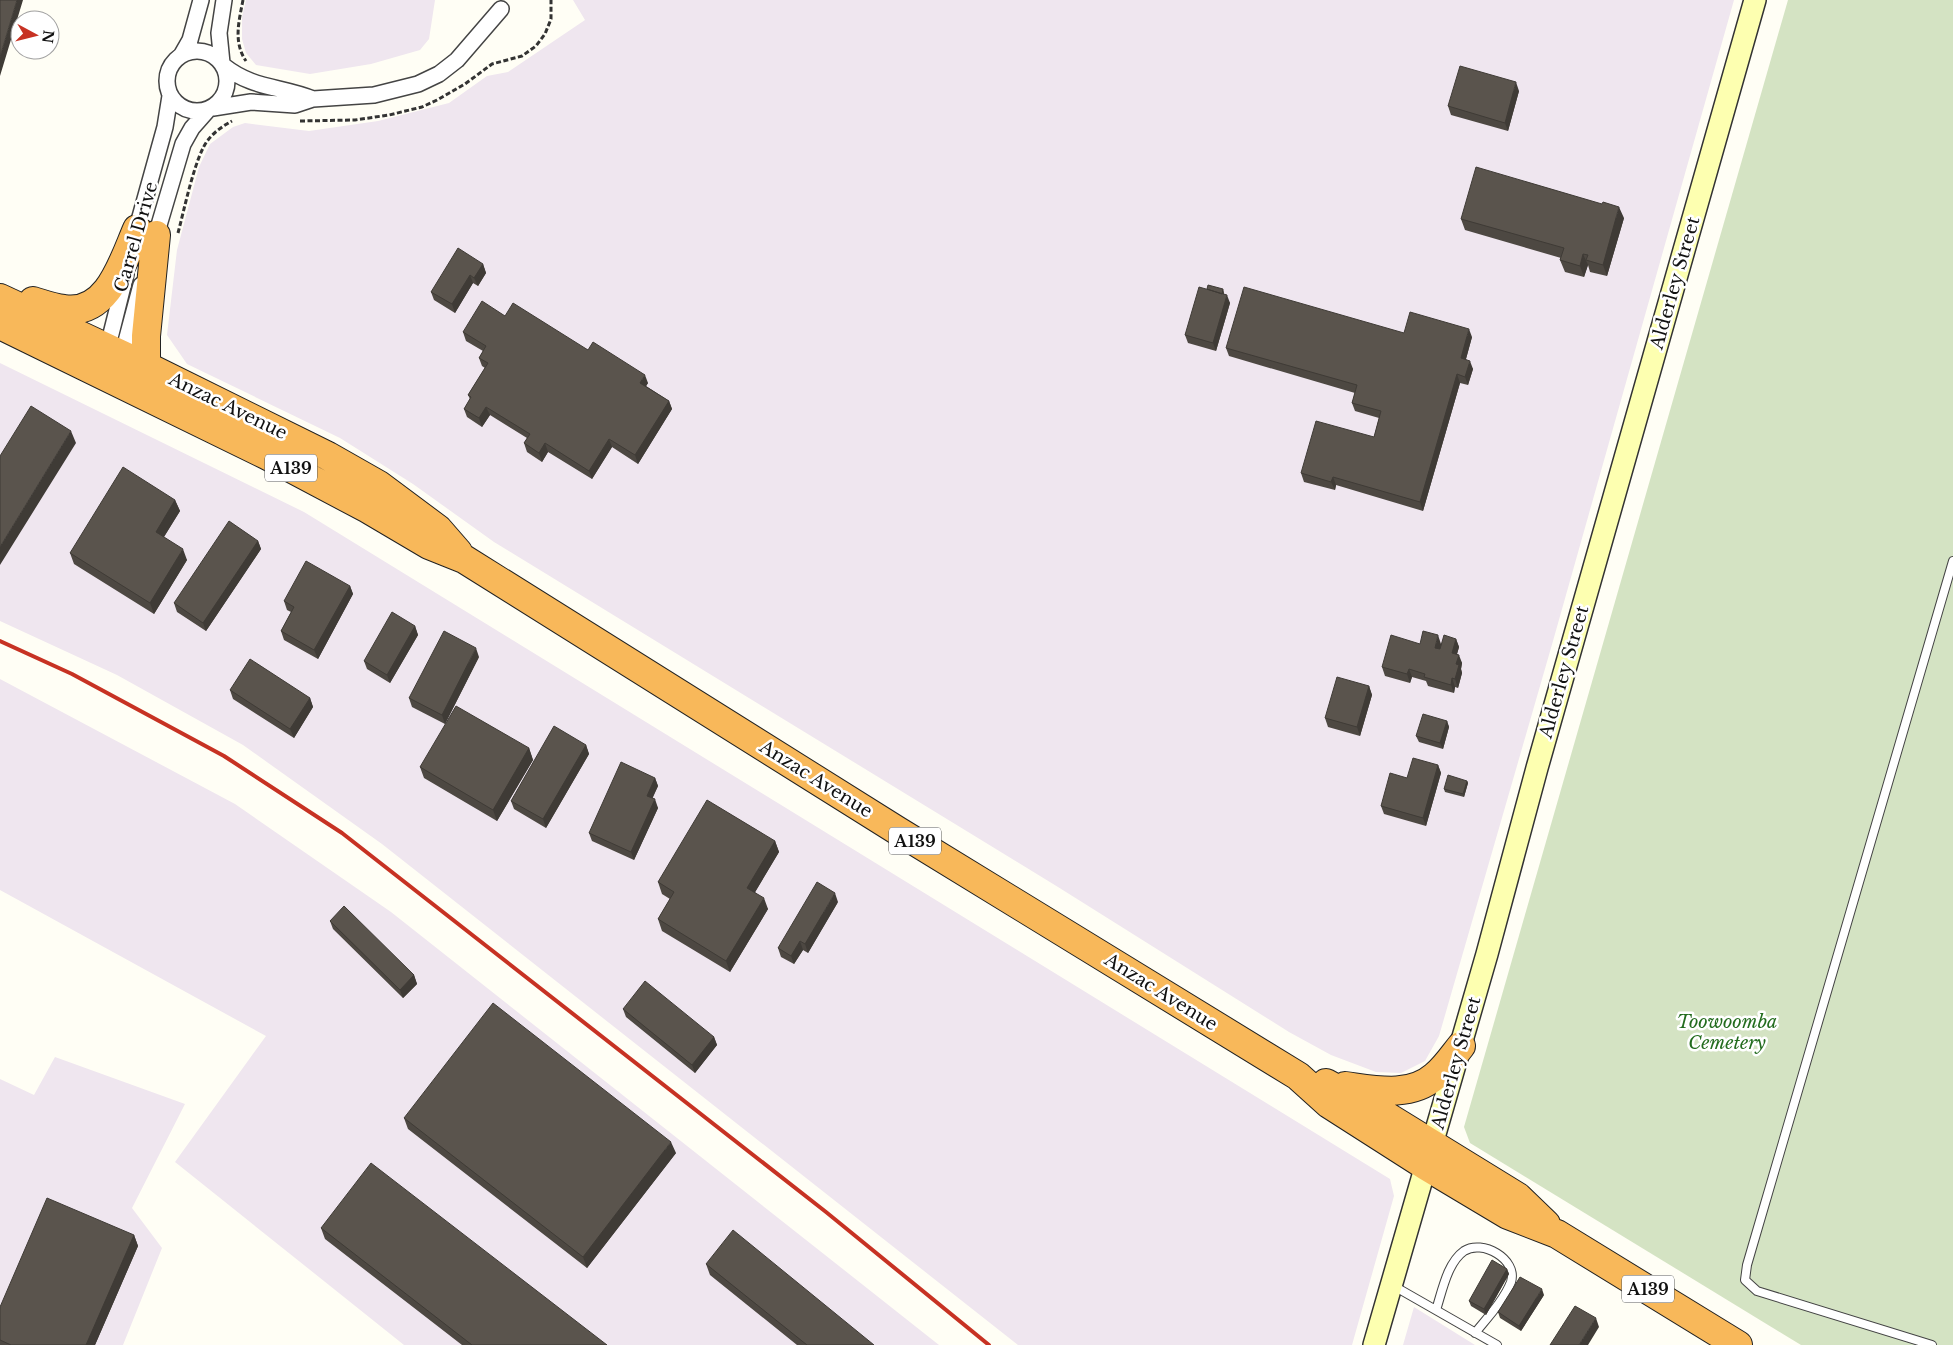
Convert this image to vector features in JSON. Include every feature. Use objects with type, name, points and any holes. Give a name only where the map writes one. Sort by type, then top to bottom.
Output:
[{"type":"highway","points":[[0,294],[65,310],[84,308],[103,295],[156,235]]},
{"type":"highway","points":[[119,365],[146,336],[156,235]]},
{"type":"highway","name":"Anzac Avenue","points":[[0,298],[119,365]]},
{"type":"highway","name":"Anzac Avenue","points":[[0,325],[119,365],[328,456],[379,485],[438,529],[464,559],[890,826],[1298,1076],[1329,1104],[1429,1155],[1518,1197],[1558,1234],[1738,1345]]},
{"type":"highway","points":[[1328,1084],[1388,1092],[1407,1090],[1424,1084],[1436,1076],[1461,1046]]},
{"type":"highway","name":"Anzac Avenue","points":[[1298,1076],[1328,1084],[1388,1116],[1429,1155]]},
{"type":"street","points":[[201,0],[190,40],[182,54],[173,62],[168,73],[167,84],[170,96],[177,104],[186,110],[196,112],[251,102],[295,105],[313,99],[374,95],[418,84],[439,74],[457,60],[501,9]]},
{"type":"street","points":[[210,109],[222,100],[227,89],[228,77],[223,65],[219,33],[224,0]]},
{"type":"street","name":"Alderley Street","points":[[1374,1345],[1488,954],[1536,768],[1755,0]]},
{"type":"street","points":[[182,54],[204,51],[214,56],[233,73],[253,83],[296,92],[313,99]]},
{"type":"street","name":"Carrel Drive","points":[[156,235],[165,127],[170,96]]},
{"type":"street","name":"Carrel Drive","points":[[119,365],[183,144],[192,128],[210,109]]},
{"type":"lane","points":[[1932,1345],[1757,1290],[1746,1280],[1747,1266],[1953,561]]},
{"type":"lane","points":[[1944,593],[1953,596]]},
{"type":"lane","points":[[1436,1310],[1450,1267],[1463,1252],[1474,1247],[1485,1248],[1495,1253],[1510,1264],[1512,1271],[1510,1282],[1494,1310],[1475,1332]]},
{"type":"lane","points":[[1392,1285],[1497,1345]]},
{"type":"path","points":[[243,0],[237,29],[242,54],[248,64]]},
{"type":"path","points":[[298,121],[348,120],[389,115],[422,107],[437,100],[465,84],[492,64],[522,56],[536,46],[545,34],[551,19],[551,0]]},
{"type":"path","points":[[156,235],[196,166],[206,142],[221,128],[238,119]]},
{"type":"shaded area","points":[[246,0],[435,0],[429,39],[420,50],[371,64],[310,74],[256,65],[246,53],[242,39],[242,17]]},
{"type":"shaded area","points":[[573,0],[1734,0],[1439,1036],[1425,1061],[1401,1073],[1376,1072],[1331,1055],[1289,1032],[1058,887],[494,542],[413,484],[340,438],[187,364],[167,335],[177,250],[199,167],[210,144],[233,127],[245,123],[309,131],[378,121],[449,103],[487,76],[508,72],[585,20]]},
{"type":"shaded area","points":[[0,363],[304,512],[1390,1179],[1394,1196],[1352,1345],[1018,1345],[382,844],[243,745],[117,675],[0,621]]},
{"type":"shaded area","points":[[0,679],[235,804],[391,912],[939,1345],[404,1345],[175,1162],[266,1036],[0,890]]},
{"type":"shaded area","points":[[55,1057],[185,1104],[132,1208],[162,1248],[123,1345],[0,1345],[0,1079],[34,1095]]},
{"type":"shaded area","points":[[1414,1307],[1475,1345],[1403,1345]]},
{"type":"green space","name":"Toowoomba Cemetery","points":[[1788,0],[1953,0],[1953,1345],[1801,1345],[1470,1143],[1464,1127]]},
{"type":"building","points":[[0,0],[17,0],[14,10],[10,10],[10,23],[0,57]]},
{"type":"building","points":[[1460,66],[1516,82],[1505,123],[1448,106]]},
{"type":"building","points":[[1476,167],[1602,204],[1603,202],[1619,207],[1603,265],[1586,260],[1588,255],[1583,254],[1580,266],[1560,260],[1564,248],[1461,219]]},
{"type":"building","points":[[458,248],[483,264],[474,278],[470,275],[452,304],[431,292]]},
{"type":"building","points":[[1208,285],[1223,289],[1222,294],[1207,289]]},
{"type":"building","points":[[1199,287],[1227,295],[1213,343],[1185,335]]},
{"type":"building","points":[[1244,287],[1404,333],[1410,312],[1469,329],[1461,358],[1470,361],[1465,377],[1457,374],[1420,502],[1333,477],[1331,482],[1301,473],[1316,421],[1374,437],[1381,411],[1352,403],[1357,385],[1226,348]]},
{"type":"building","points":[[482,301],[505,316],[513,303],[588,350],[593,342],[645,375],[640,383],[669,401],[635,455],[609,439],[589,471],[545,443],[539,453],[524,443],[530,434],[486,407],[479,418],[464,409],[471,397],[468,395],[488,363],[479,358],[486,346],[463,332]]},
{"type":"building","points":[[31,406],[71,431],[0,547],[0,456]]},
{"type":"building","points":[[123,467],[175,500],[156,532],[183,549],[150,603],[70,553]]},
{"type":"building","points":[[229,521],[258,541],[203,623],[174,603]]},
{"type":"building","points":[[306,561],[350,586],[314,650],[281,631],[294,607],[284,601]]},
{"type":"building","points":[[392,612],[415,626],[387,675],[364,661]]},
{"type":"building","points":[[444,631],[476,648],[442,715],[409,698]]},
{"type":"building","points":[[1423,631],[1438,635],[1435,648],[1440,649],[1444,635],[1456,639],[1452,653],[1459,655],[1456,664],[1459,665],[1455,679],[1452,678],[1451,685],[1424,677],[1425,674],[1409,669],[1407,674],[1382,667],[1391,635],[1420,644]]},
{"type":"building","points":[[250,659],[310,698],[290,729],[230,690]]},
{"type":"building","points":[[1337,677],[1369,686],[1357,727],[1325,718]]},
{"type":"building","points":[[456,706],[529,748],[493,810],[420,767]]},
{"type":"building","points":[[1423,714],[1447,721],[1440,743],[1416,736]]},
{"type":"building","points":[[554,726],[586,745],[543,819],[511,801]]},
{"type":"building","points":[[1413,758],[1438,765],[1423,818],[1381,806],[1390,773],[1407,778]]},
{"type":"building","points":[[621,762],[655,778],[647,796],[655,799],[631,852],[589,833]]},
{"type":"building","points":[[1448,775],[1467,781],[1463,794],[1444,789]]},
{"type":"building","points":[[707,800],[775,841],[747,888],[764,898],[726,961],[658,919],[674,892],[658,882]]},
{"type":"building","points":[[817,882],[835,893],[805,944],[800,941],[791,956],[778,948]]},
{"type":"building","points":[[344,906],[414,975],[400,990],[330,921]]},
{"type":"building","points":[[645,981],[714,1037],[692,1065],[623,1009]]},
{"type":"building","points":[[493,1003],[671,1142],[583,1257],[404,1118]]},
{"type":"building","points":[[371,1163],[607,1345],[472,1345],[321,1228]]},
{"type":"building","points":[[47,1198],[134,1235],[86,1345],[11,1345],[0,1340],[0,1307]]},
{"type":"building","points":[[733,1230],[874,1345],[807,1345],[706,1264]]},
{"type":"building","points":[[1492,1260],[1507,1269],[1484,1309],[1469,1301]]},
{"type":"building","points":[[1520,1277],[1542,1289],[1519,1326],[1498,1312]]},
{"type":"building","points":[[1575,1306],[1596,1318],[1579,1345],[1550,1345]]},
{"type":"railway","points":[[0,641],[72,674],[224,756],[342,833],[826,1212],[989,1345]]}]
